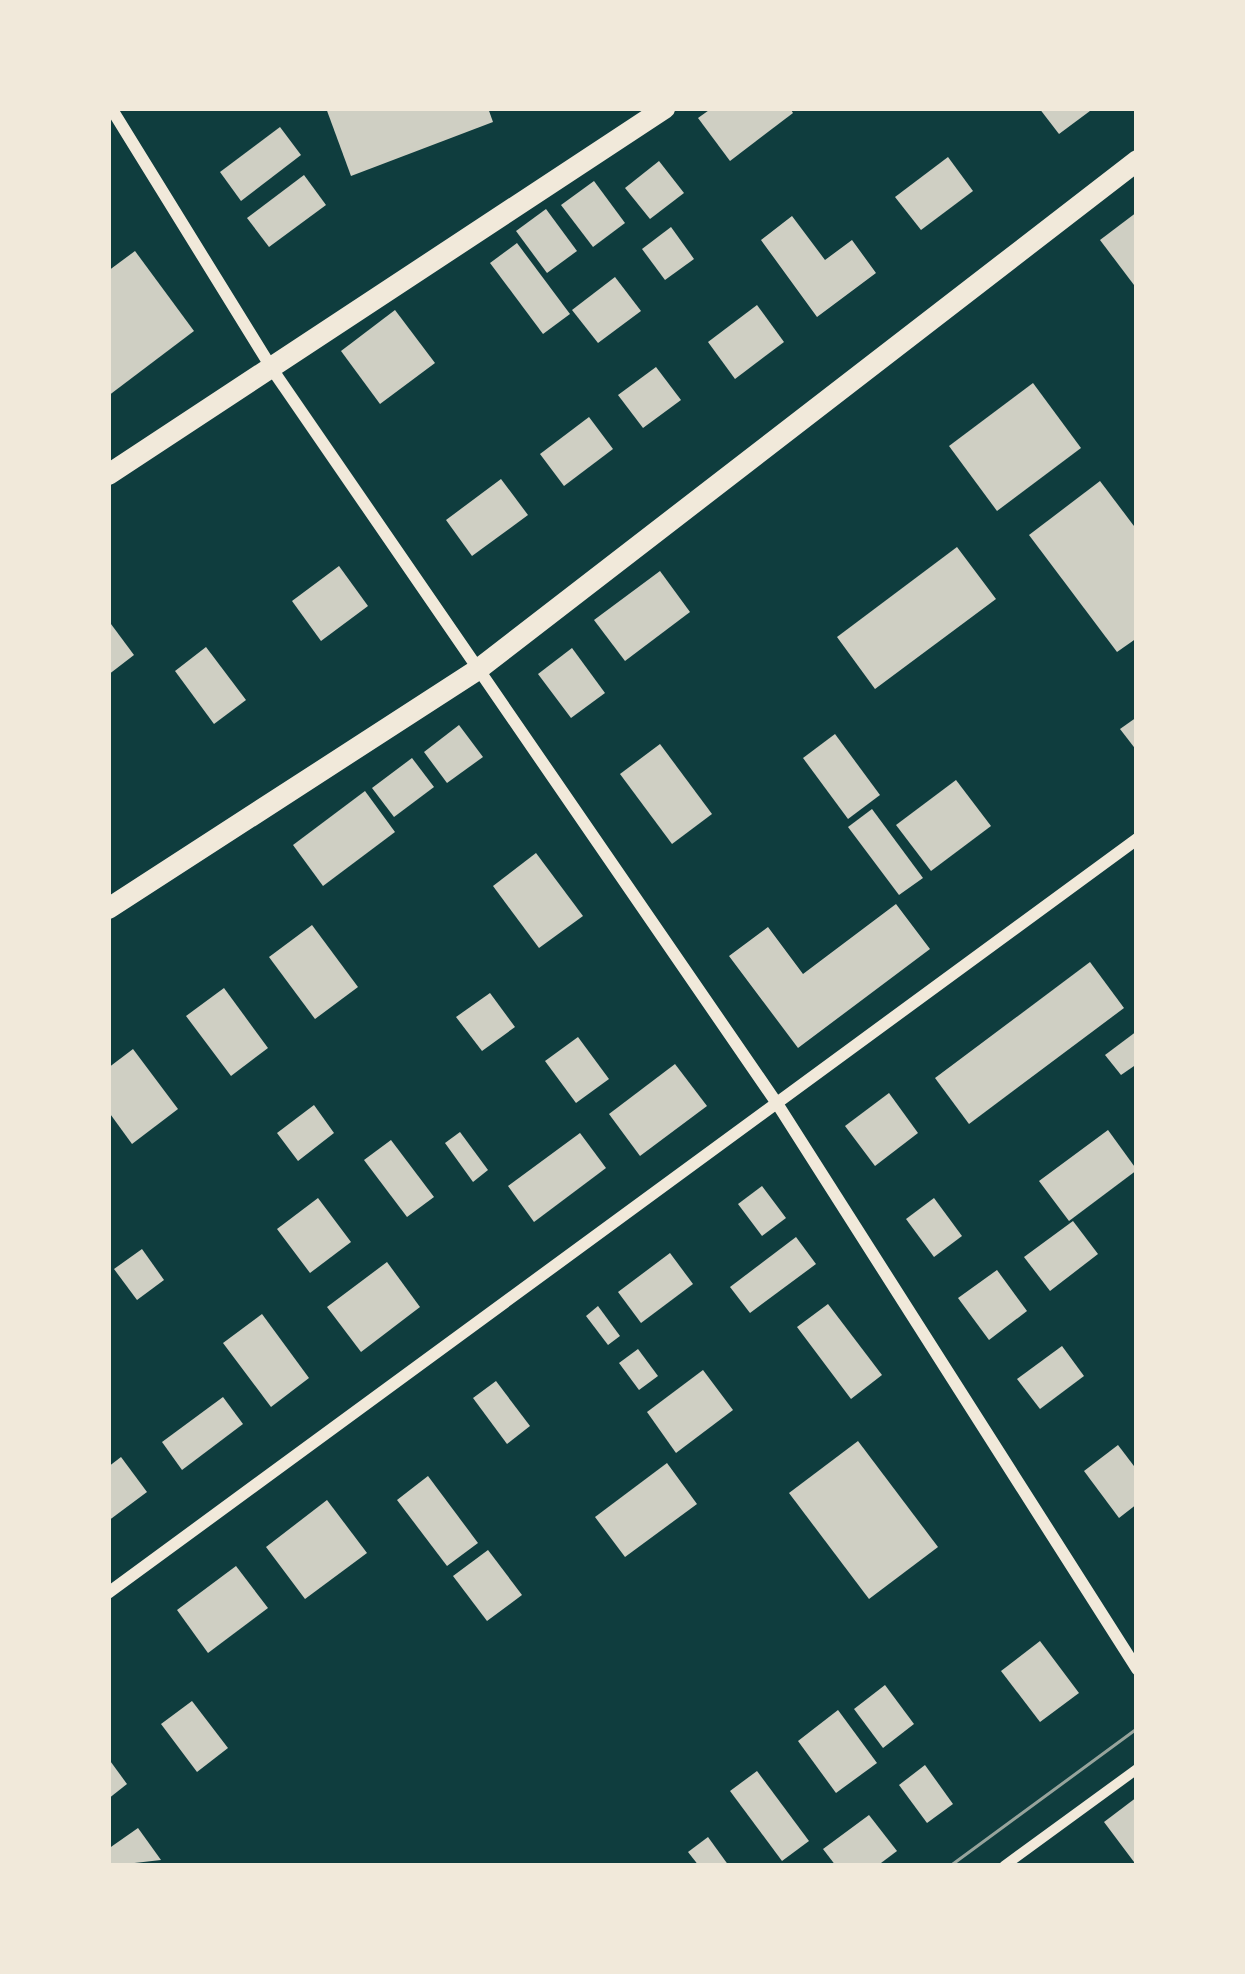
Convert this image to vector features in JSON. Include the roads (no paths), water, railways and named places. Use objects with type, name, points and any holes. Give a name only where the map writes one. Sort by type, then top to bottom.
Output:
[{"type":"street","points":[[111,108],[272,369],[778,1105],[1137,1669]]},
{"type":"street","points":[[108,474],[664,108]]},
{"type":"street","points":[[108,908],[480,667],[1137,160]]},
{"type":"street","points":[[108,1593],[1137,839]]},
{"type":"street","points":[[1004,1866],[1137,1769]]},
{"type":"tram line","points":[[949,1866],[1137,1728]]}]
